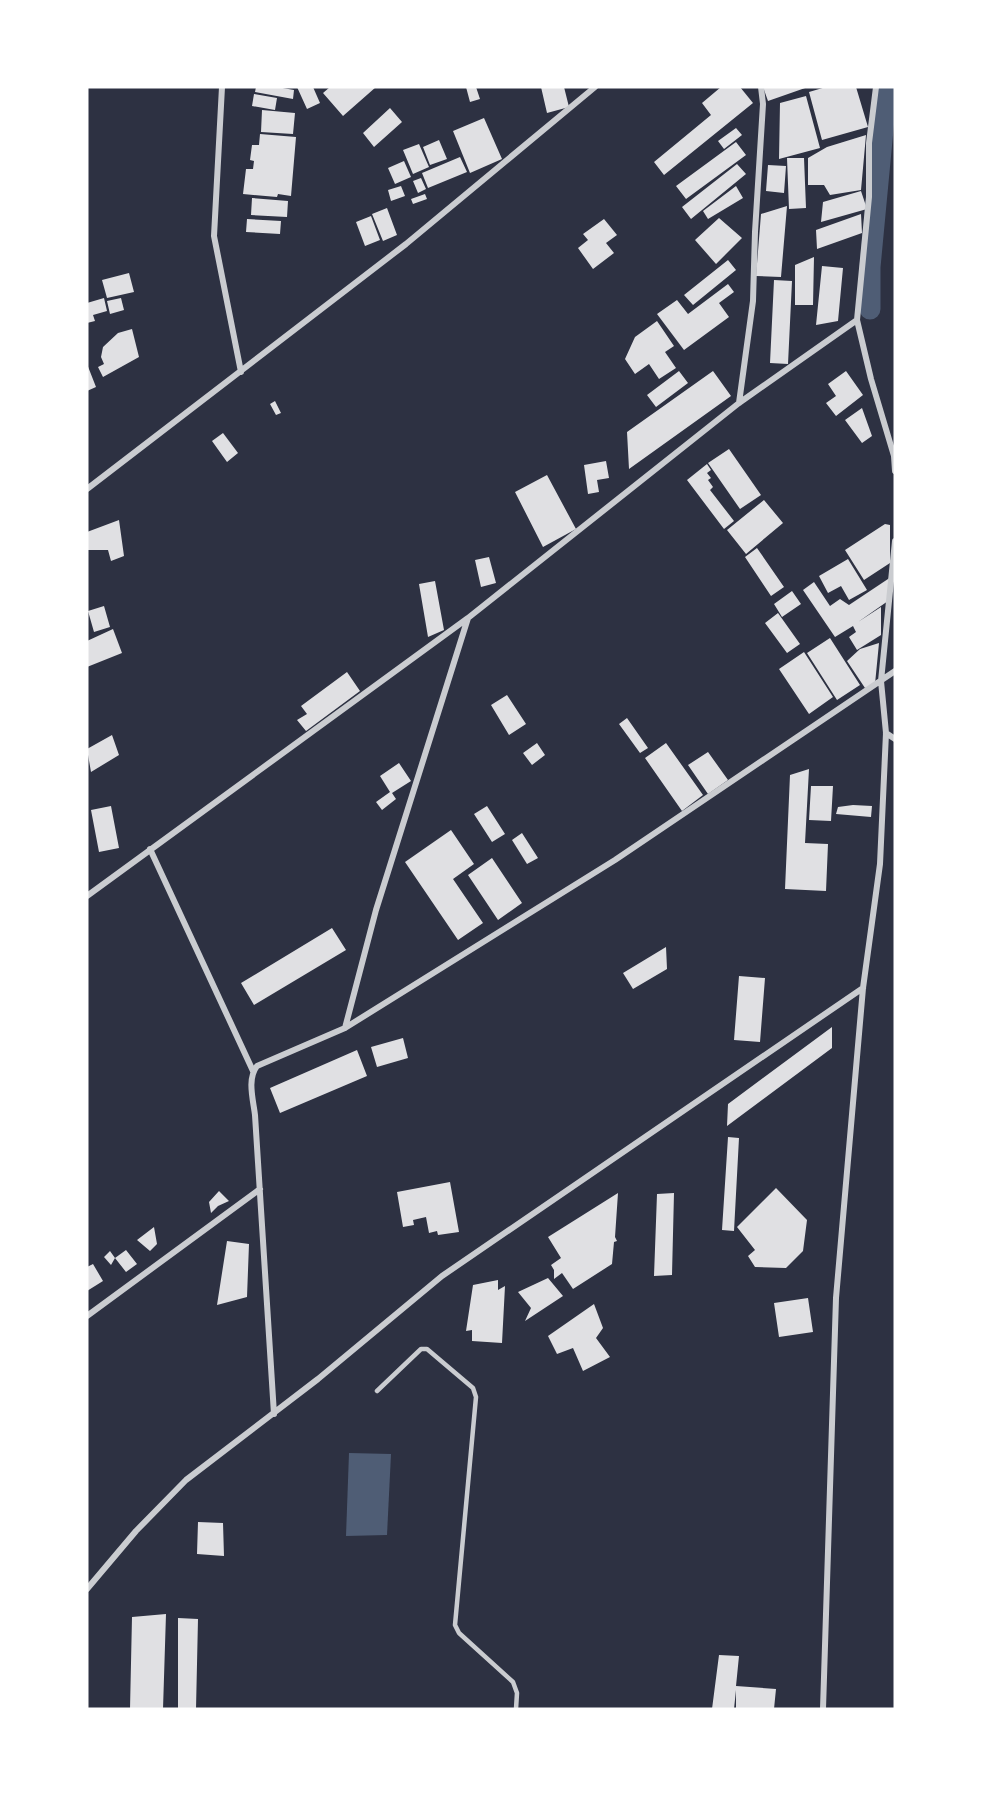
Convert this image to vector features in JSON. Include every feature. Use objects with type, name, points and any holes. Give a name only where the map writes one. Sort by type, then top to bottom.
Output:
[{"type":"street","points":[[222,87],[214,236],[241,372]]},
{"type":"street","points":[[87,489],[406,244],[595,87]]},
{"type":"street","points":[[739,403],[753,301],[763,104],[761,87]]},
{"type":"street","points":[[876,87],[869,143],[869,197],[857,320],[871,379],[894,456],[895,471]]},
{"type":"street","points":[[87,896],[468,618],[739,403],[857,320]]},
{"type":"street","points":[[823,1709],[836,1298],[863,988],[880,864],[886,733],[881,681],[895,541]]},
{"type":"street","points":[[345,1028],[376,910],[468,618]]},
{"type":"street","points":[[274,1414],[251,1080],[257,1066],[345,1028],[615,860],[895,671]]},
{"type":"street","points":[[886,733],[895,739]]},
{"type":"street","points":[[150,849],[253,1071]]},
{"type":"street","points":[[87,1589],[136,1531],[186,1480],[274,1414],[442,1276],[863,988]]},
{"type":"street","points":[[87,1316],[260,1190]]},
{"type":"lane","points":[[378,1391],[421,1349],[427,1349],[473,1388],[476,1397],[455,1625],[459,1633],[513,1682],[517,1693],[516,1709]]},
{"type":"water","points":[[349,1453],[391,1454],[387,1535],[346,1536]]},
{"type":"building","points":[[256,87],[294,90],[293,99],[255,92]]},
{"type":"building","points":[[297,87],[313,87],[320,103],[307,109]]},
{"type":"building","points":[[330,87],[376,87],[343,116],[323,93]]},
{"type":"building","points":[[466,87],[476,87],[480,99],[470,102]]},
{"type":"building","points":[[541,87],[564,87],[569,107],[547,113]]},
{"type":"building","points":[[721,87],[740,87],[753,103],[664,175],[654,162],[711,115],[702,103]]},
{"type":"building","points":[[763,87],[808,87],[768,101]]},
{"type":"building","points":[[826,87],[856,87],[868,127],[822,140],[809,92]]},
{"type":"building","points":[[254,94],[277,98],[275,110],[252,106]]},
{"type":"building","points":[[806,96],[820,148],[779,159],[780,103]]},
{"type":"building","points":[[390,108],[402,122],[374,147],[363,133]]},
{"type":"building","points":[[262,110],[295,113],[293,134],[261,132]]},
{"type":"building","points":[[484,118],[502,159],[470,173],[453,131]]},
{"type":"building","points":[[736,128],[742,135],[724,149],[718,141]]},
{"type":"building","points":[[260,134],[296,137],[291,196],[243,194],[246,169],[253,169],[254,161],[250,160],[252,145],[259,145]]},
{"type":"building","points":[[866,135],[861,190],[830,195],[824,185],[808,185],[808,158],[827,147]]},
{"type":"building","points":[[439,140],[447,159],[430,165],[423,147]]},
{"type":"building","points":[[736,142],[746,155],[686,199],[676,186]]},
{"type":"building","points":[[419,144],[429,167],[413,174],[403,150]]},
{"type":"building","points":[[460,157],[467,172],[428,188],[422,173]]},
{"type":"building","points":[[787,158],[804,158],[806,208],[789,209]]},
{"type":"building","points":[[404,161],[411,177],[395,184],[388,168]]},
{"type":"building","points":[[737,164],[746,174],[691,219],[682,207]]},
{"type":"building","points":[[768,165],[786,166],[784,193],[766,191]]},
{"type":"building","points":[[421,178],[426,189],[418,193],[413,181]]},
{"type":"building","points":[[401,186],[405,196],[391,201],[388,190]]},
{"type":"building","points":[[736,186],[743,198],[708,219],[703,211]]},
{"type":"building","points":[[861,191],[867,209],[821,222],[823,202]]},
{"type":"building","points":[[425,194],[427,199],[413,204],[411,199]]},
{"type":"building","points":[[252,198],[288,201],[287,217],[251,215]]},
{"type":"building","points":[[787,206],[781,277],[756,276],[761,214]]},
{"type":"building","points":[[387,208],[397,235],[383,241],[372,214]]},
{"type":"building","points":[[861,214],[862,233],[817,249],[816,230]]},
{"type":"building","points":[[371,216],[380,240],[365,246],[356,222]]},
{"type":"building","points":[[719,218],[742,238],[716,264],[695,240]]},
{"type":"building","points":[[247,219],[281,221],[280,234],[246,232]]},
{"type":"building","points":[[604,219],[617,235],[606,243],[614,253],[593,269],[578,248],[588,240],[583,234]]},
{"type":"building","points":[[814,257],[813,305],[795,305],[795,265]]},
{"type":"building","points":[[728,260],[736,270],[693,305],[684,295]]},
{"type":"building","points":[[822,266],[843,268],[838,321],[816,325]]},
{"type":"building","points":[[129,273],[134,292],[107,298],[102,280]]},
{"type":"building","points":[[774,280],[792,281],[788,364],[770,363]]},
{"type":"building","points":[[728,284],[734,292],[719,303],[729,317],[684,350],[657,314],[677,300],[688,314]]},
{"type":"building","points":[[104,298],[107,311],[93,315],[95,321],[87,323],[87,303]]},
{"type":"building","points":[[121,298],[124,310],[110,314],[107,301]]},
{"type":"building","points":[[657,321],[674,346],[665,352],[676,368],[659,379],[649,364],[635,374],[625,359],[635,337]]},
{"type":"building","points":[[132,329],[139,357],[103,377],[98,367],[104,364],[101,357],[103,347],[118,333]]},
{"type":"building","points":[[87,364],[96,387],[87,391]]},
{"type":"building","points":[[679,371],[688,383],[656,407],[647,395]]},
{"type":"building","points":[[713,371],[731,396],[629,469],[627,432]]},
{"type":"building","points":[[846,371],[863,395],[836,416],[826,403],[836,396],[828,384]]},
{"type":"building","points":[[275,401],[281,413],[276,415],[270,404]]},
{"type":"building","points":[[862,408],[872,436],[862,443],[845,420]]},
{"type":"building","points":[[223,433],[238,453],[227,462],[212,441]]},
{"type":"building","points":[[729,449],[761,495],[740,509],[708,463]]},
{"type":"building","points":[[606,461],[609,478],[597,480],[599,492],[588,494],[584,465]]},
{"type":"building","points":[[707,464],[711,470],[707,473],[711,478],[708,480],[713,487],[710,490],[734,521],[724,529],[687,480]]},
{"type":"building","points":[[547,475],[576,529],[543,547],[515,492]]},
{"type":"building","points":[[764,500],[783,523],[746,554],[727,530]]},
{"type":"building","points":[[119,520],[124,556],[111,561],[108,550],[87,550],[87,532]]},
{"type":"building","points":[[885,524],[890,525],[890,563],[864,580],[845,550]]},
{"type":"building","points":[[757,548],[784,587],[771,596],[745,557]]},
{"type":"building","points":[[489,557],[496,583],[481,587],[475,560]]},
{"type":"building","points":[[848,559],[867,590],[849,600],[841,586],[828,593],[819,576]]},
{"type":"building","points":[[891,577],[888,601],[858,622],[881,607],[881,635],[857,650],[849,637],[856,632],[853,626],[835,637],[803,590],[814,582],[830,606],[840,599],[849,605]]},
{"type":"building","points":[[435,581],[444,630],[428,637],[419,584]]},
{"type":"building","points":[[792,591],[801,604],[782,617],[774,604]]},
{"type":"building","points":[[104,606],[110,627],[94,632],[88,611]]},
{"type":"building","points":[[778,613],[800,644],[787,653],[765,623]]},
{"type":"building","points":[[113,629],[122,653],[87,667],[87,641]]},
{"type":"building","points":[[830,638],[860,685],[837,700],[807,653]]},
{"type":"building","points":[[879,643],[875,684],[865,688],[847,661],[860,649]]},
{"type":"building","points":[[804,652],[833,697],[809,714],[779,669]]},
{"type":"building","points":[[347,672],[360,691],[306,731],[297,720],[307,714],[301,706]]},
{"type":"building","points":[[507,695],[526,724],[509,735],[491,705]]},
{"type":"building","points":[[627,718],[648,748],[640,753],[619,724]]},
{"type":"building","points":[[112,735],[119,755],[91,772],[87,749]]},
{"type":"building","points":[[537,743],[545,755],[532,765],[523,753]]},
{"type":"building","points":[[666,743],[703,795],[682,811],[645,758]]},
{"type":"building","points":[[708,752],[728,780],[708,794],[688,765]]},
{"type":"building","points":[[399,763],[411,781],[392,793],[396,799],[382,810],[376,802],[390,792],[380,776]]},
{"type":"building","points":[[809,769],[805,843],[828,844],[826,891],[785,889],[790,775]]},
{"type":"building","points":[[811,786],[833,786],[831,821],[809,820]]},
{"type":"building","points":[[111,806],[119,848],[99,852],[91,810]]},
{"type":"building","points":[[487,806],[505,834],[492,842],[474,814]]},
{"type":"building","points":[[872,806],[871,817],[836,814],[838,807]]},
{"type":"building","points":[[451,830],[474,864],[453,879],[483,923],[458,940],[405,862]]},
{"type":"building","points":[[522,833],[538,858],[527,864],[512,840]]},
{"type":"building","points":[[492,858],[522,903],[498,920],[468,875]]},
{"type":"building","points":[[332,928],[346,950],[254,1005],[241,983]]},
{"type":"building","points":[[666,947],[667,969],[633,989],[623,973]]},
{"type":"building","points":[[739,976],[765,978],[760,1042],[734,1040]]},
{"type":"building","points":[[832,1027],[832,1048],[727,1126],[728,1104]]},
{"type":"building","points":[[403,1038],[408,1058],[377,1067],[371,1047]]},
{"type":"building","points":[[357,1050],[367,1076],[280,1113],[270,1088]]},
{"type":"building","points":[[728,1137],[739,1138],[734,1231],[722,1230]]},
{"type":"building","points":[[450,1182],[459,1232],[438,1235],[437,1231],[429,1233],[426,1217],[413,1220],[414,1225],[403,1227],[397,1192]]},
{"type":"building","points":[[776,1188],[807,1220],[803,1251],[786,1268],[755,1267],[748,1256],[755,1250],[737,1227]]},
{"type":"building","points":[[219,1191],[229,1201],[218,1206],[211,1213],[209,1202]]},
{"type":"building","points":[[618,1193],[615,1237],[617,1241],[614,1242],[612,1264],[573,1289],[562,1273],[554,1279],[554,1270],[551,1265],[561,1258],[548,1237]]},
{"type":"building","points":[[674,1193],[672,1275],[654,1276],[657,1194]]},
{"type":"building","points":[[154,1227],[157,1244],[150,1251],[137,1240]]},
{"type":"building","points":[[227,1241],[249,1244],[247,1297],[217,1305]]},
{"type":"building","points":[[126,1250],[137,1264],[126,1272],[115,1258]]},
{"type":"building","points":[[110,1251],[115,1258],[111,1265],[104,1257]]},
{"type":"building","points":[[93,1264],[103,1281],[87,1291],[87,1267]]},
{"type":"building","points":[[548,1278],[563,1296],[525,1321],[531,1308],[518,1292]]},
{"type":"building","points":[[498,1280],[498,1290],[505,1286],[502,1343],[472,1341],[472,1330],[466,1331],[473,1285]]},
{"type":"building","points":[[808,1298],[813,1332],[779,1337],[774,1303]]},
{"type":"building","points":[[594,1304],[603,1328],[596,1338],[610,1357],[583,1371],[573,1348],[557,1354],[548,1336]]},
{"type":"building","points":[[198,1522],[223,1523],[224,1556],[197,1554]]},
{"type":"building","points":[[166,1614],[163,1709],[130,1709],[132,1617]]},
{"type":"building","points":[[178,1618],[198,1619],[196,1709],[178,1709]]},
{"type":"building","points":[[719,1655],[739,1656],[736,1686],[776,1689],[774,1709],[736,1709],[736,1690],[734,1709],[712,1709]]},
{"type":"waterway","points":[[870,309],[870,267],[887,87]]}]
